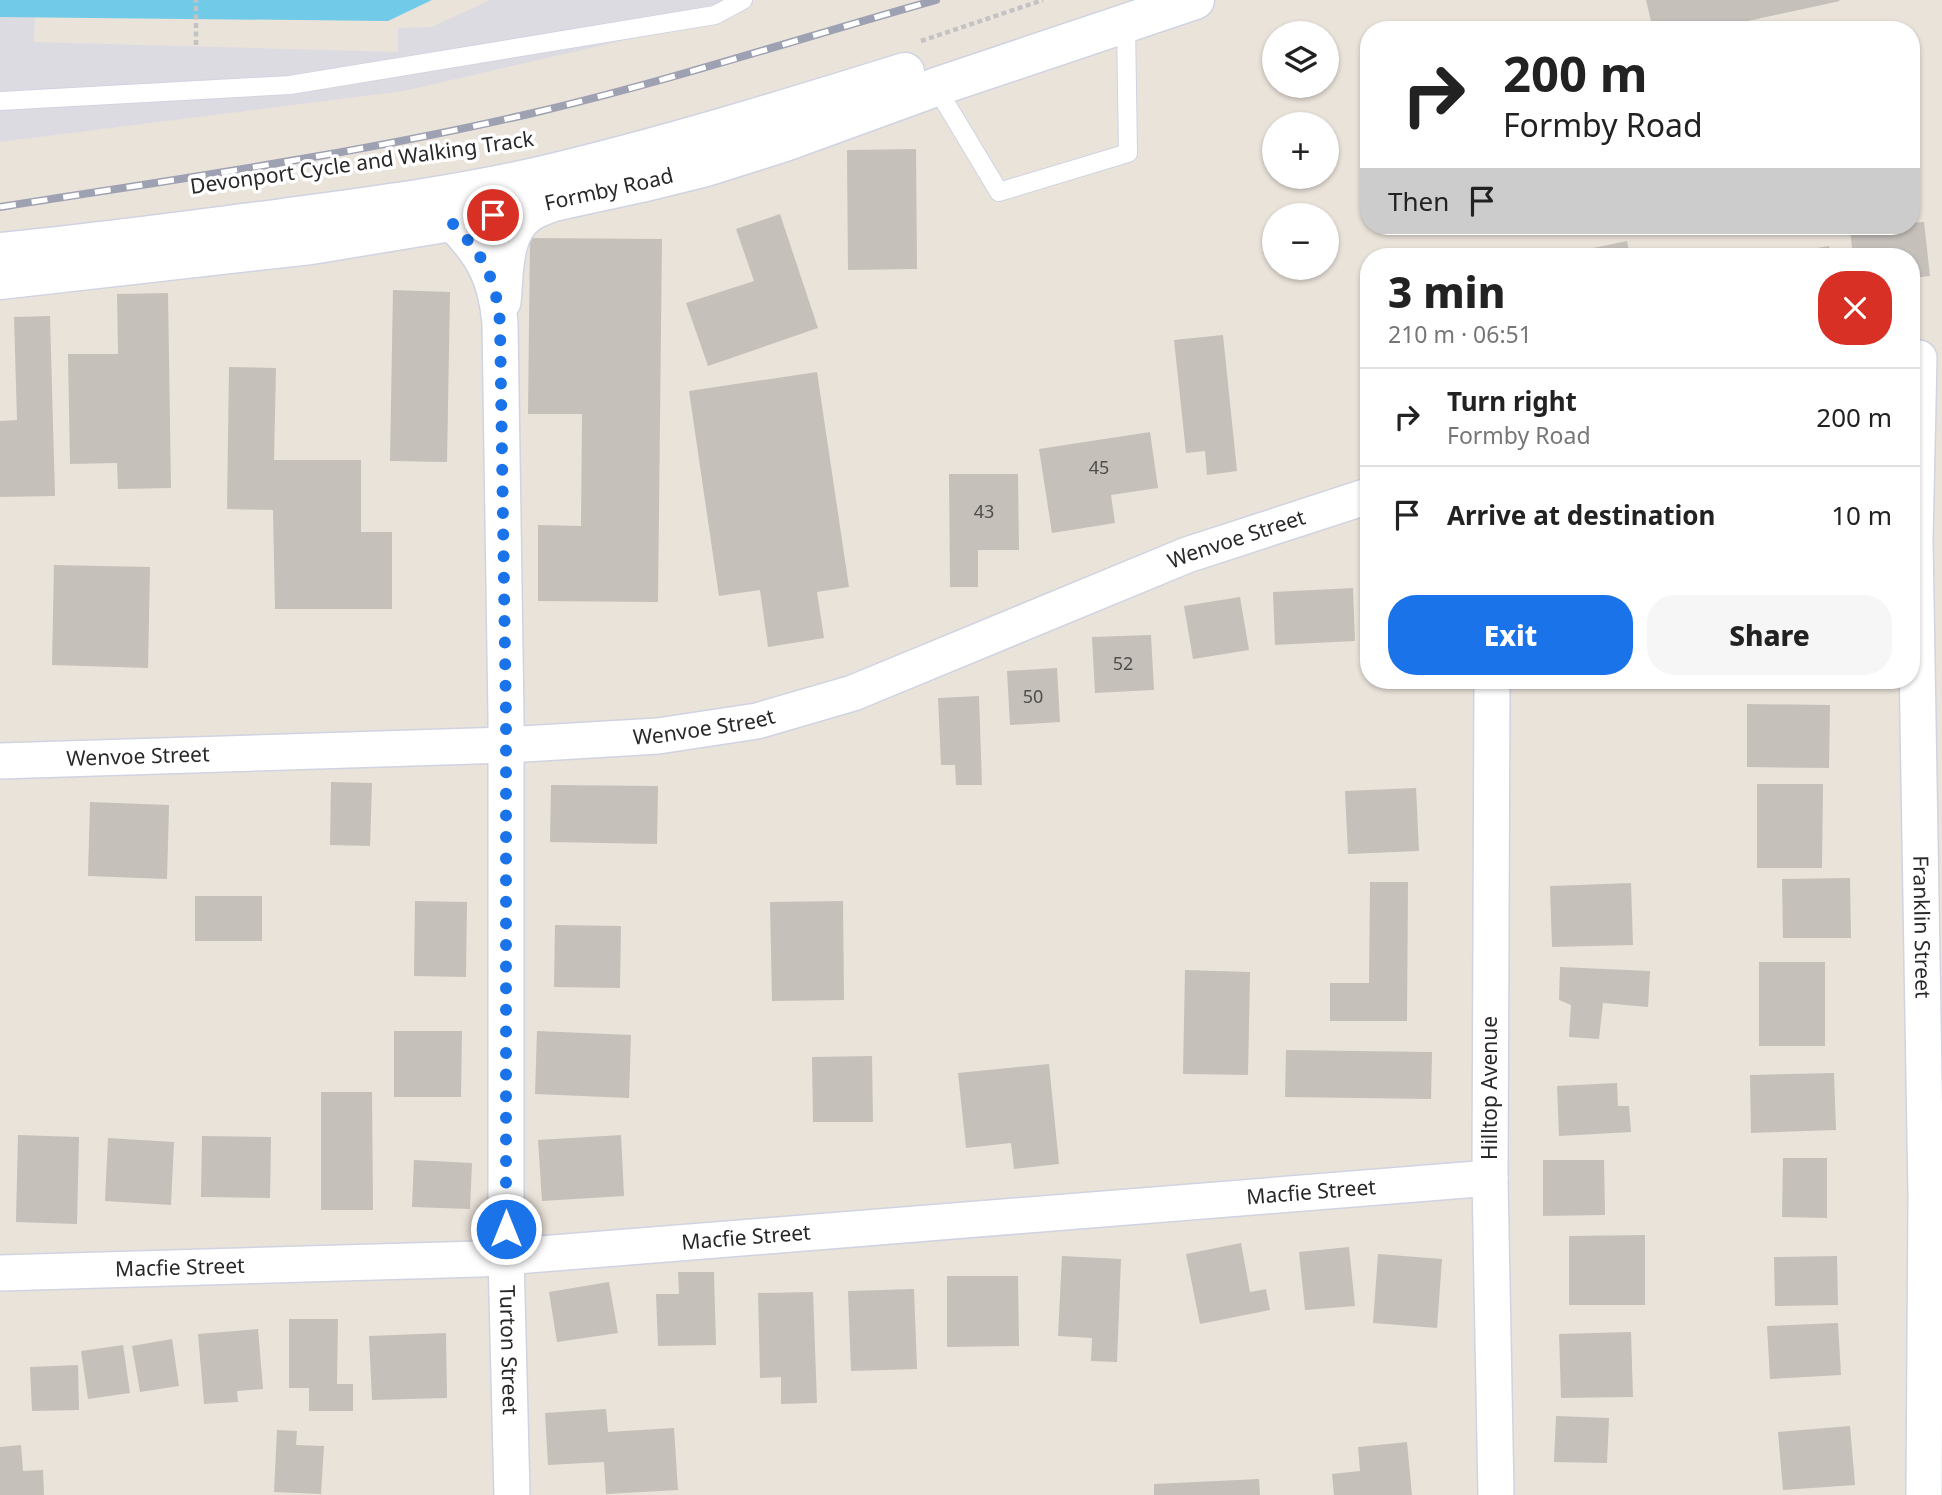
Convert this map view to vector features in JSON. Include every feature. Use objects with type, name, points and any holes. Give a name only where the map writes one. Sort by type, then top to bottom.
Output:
[{"type":"main road","name":"Formby Road","points":[[0,252],[87,244],[395,203],[543,175],[731,126],[917,68],[1120,12],[1195,0]]},
{"type":"main road","name":"Formby Road","points":[[0,280],[311,245],[452,223],[706,167],[785,142],[936,87],[1120,12]]},
{"type":"street","name":"Turton Street","points":[[500,323],[508,251],[512,240],[521,222],[530,214],[557,202]]},
{"type":"street","name":"Turton Street","points":[[452,223],[482,258],[492,277],[498,297],[500,323],[506,746],[506,1256],[512,1495]]},
{"type":"street","name":"Franklin Street","points":[[1920,438],[1924,356]]},
{"type":"street","name":"Wenvoe Street","points":[[0,761],[506,746],[658,736],[757,721],[853,693],[1187,555],[1360,499]]},
{"type":"street","name":"Hilltop Avenue","points":[[1492,689],[1490,1178],[1496,1495]]},
{"type":"street","name":"Franklin Street","points":[[1919,689],[1934,1195],[1924,1495]]},
{"type":"street","name":"Macfie Street","points":[[0,1273],[479,1259],[1490,1178]]},
{"type":"lane","points":[[0,101],[290,85],[715,15],[743,0]]},
{"type":"lane","points":[[936,87],[999,192],[1128,153],[1120,12]]},
{"type":"path","points":[[196,0],[196,45]]},
{"type":"path","points":[[919,42],[1043,0]]},
{"type":"shaded area","points":[[490,0],[729,0],[621,41],[404,91],[0,142],[0,3],[35,4],[34,42],[398,52],[398,28],[432,27]]},
{"type":"water","points":[[0,0],[432,0],[388,21],[0,17]]},
{"type":"building","points":[[1646,0],[1840,1],[1748,21],[1651,21]]},
{"type":"building","points":[[916,149],[917,269],[848,270],[847,150]]},
{"type":"building","points":[[780,214],[818,328],[708,366],[686,303],[754,281],[736,229]]},
{"type":"building","points":[[1920,222],[1924,222],[1930,276],[1920,277],[1920,248],[1852,248],[1851,235],[1920,235]]},
{"type":"building","points":[[530,238],[662,239],[658,602],[538,601],[538,525],[581,526],[582,414],[528,414]]},
{"type":"building","points":[[1627,241],[1628,248],[1593,248]]},
{"type":"building","points":[[393,290],[450,292],[447,462],[390,461]]},
{"type":"building","points":[[168,293],[171,488],[118,489],[117,463],[70,464],[68,354],[118,354],[117,294]]},
{"type":"building","points":[[50,316],[55,496],[0,497],[0,421],[17,420],[14,317]]},
{"type":"building","points":[[1223,335],[1237,471],[1207,475],[1205,451],[1186,453],[1174,340]]},
{"type":"building","points":[[229,367],[276,368],[274,460],[361,460],[361,532],[392,532],[392,609],[275,609],[273,510],[227,509]]},
{"type":"building","points":[[817,372],[849,587],[817,592],[824,638],[768,647],[760,590],[719,596],[689,391]]},
{"type":"building","points":[[1150,432],[1158,488],[1111,495],[1115,523],[1052,533],[1039,449]]},
{"type":"building","points":[[949,474],[1018,474],[1019,550],[978,550],[978,587],[950,587]]},
{"type":"building","points":[[54,565],[150,567],[148,668],[52,665]]},
{"type":"building","points":[[1353,588],[1355,641],[1275,645],[1273,592]]},
{"type":"building","points":[[1240,597],[1249,650],[1193,659],[1184,606]]},
{"type":"building","points":[[1151,635],[1154,690],[1095,693],[1092,637]]},
{"type":"building","points":[[1057,668],[1060,722],[1010,725],[1007,671]]},
{"type":"building","points":[[979,696],[982,785],[956,785],[955,765],[941,765],[938,698]]},
{"type":"building","points":[[1747,704],[1830,705],[1829,768],[1747,767]]},
{"type":"building","points":[[331,782],[372,783],[370,846],[330,845]]},
{"type":"building","points":[[1757,784],[1823,784],[1822,868],[1757,868]]},
{"type":"building","points":[[551,785],[658,786],[657,844],[550,842]]},
{"type":"building","points":[[1416,788],[1419,851],[1348,854],[1345,791]]},
{"type":"building","points":[[90,802],[169,805],[167,879],[88,876]]},
{"type":"building","points":[[1850,878],[1851,938],[1783,938],[1782,879]]},
{"type":"building","points":[[1370,882],[1408,882],[1407,1021],[1330,1021],[1330,983],[1369,983]]},
{"type":"building","points":[[1631,883],[1633,945],[1552,947],[1550,886]]},
{"type":"building","points":[[195,896],[262,896],[262,941],[195,941]]},
{"type":"building","points":[[415,901],[467,902],[466,977],[414,976]]},
{"type":"building","points":[[843,901],[844,1000],[772,1001],[770,902]]},
{"type":"building","points":[[555,925],[621,926],[620,988],[554,987]]},
{"type":"building","points":[[1759,962],[1825,962],[1825,1046],[1759,1046]]},
{"type":"building","points":[[1560,967],[1650,971],[1648,1007],[1603,1003],[1599,1039],[1569,1037],[1571,1005],[1559,1000]]},
{"type":"building","points":[[1185,970],[1250,972],[1248,1075],[1183,1074]]},
{"type":"building","points":[[394,1031],[462,1031],[461,1097],[394,1097]]},
{"type":"building","points":[[537,1031],[631,1035],[629,1098],[535,1094]]},
{"type":"building","points":[[1286,1050],[1432,1052],[1431,1099],[1285,1097]]},
{"type":"building","points":[[872,1056],[873,1122],[813,1122],[812,1057]]},
{"type":"building","points":[[1049,1064],[1059,1164],[1014,1169],[1011,1143],[966,1148],[958,1073]]},
{"type":"building","points":[[1834,1073],[1836,1130],[1751,1133],[1750,1075]]},
{"type":"building","points":[[1617,1083],[1618,1106],[1629,1106],[1631,1132],[1559,1136],[1557,1086]]},
{"type":"building","points":[[321,1092],[372,1092],[373,1210],[321,1210]]},
{"type":"building","points":[[18,1135],[79,1137],[77,1224],[16,1222]]},
{"type":"building","points":[[621,1135],[624,1196],[542,1201],[538,1140]]},
{"type":"building","points":[[202,1136],[271,1137],[270,1198],[201,1197]]},
{"type":"building","points":[[108,1138],[174,1142],[171,1205],[105,1201]]},
{"type":"building","points":[[1783,1158],[1827,1158],[1827,1218],[1782,1217]]},
{"type":"building","points":[[414,1160],[472,1163],[470,1209],[412,1207]]},
{"type":"building","points":[[1543,1160],[1604,1160],[1605,1215],[1543,1216]]},
{"type":"building","points":[[1645,1235],[1645,1305],[1569,1305],[1569,1236]]},
{"type":"building","points":[[1241,1243],[1250,1292],[1266,1289],[1270,1310],[1200,1324],[1186,1254]]},
{"type":"building","points":[[1349,1247],[1355,1306],[1305,1310],[1299,1252]]},
{"type":"building","points":[[1378,1254],[1442,1259],[1437,1328],[1373,1323]]},
{"type":"building","points":[[1062,1256],[1121,1259],[1117,1362],[1091,1361],[1092,1338],[1058,1336]]},
{"type":"building","points":[[1837,1256],[1838,1305],[1775,1306],[1774,1257]]},
{"type":"building","points":[[678,1272],[714,1272],[716,1345],[658,1346],[656,1294],[679,1294]]},
{"type":"building","points":[[947,1276],[1018,1276],[1019,1346],[947,1347]]},
{"type":"building","points":[[609,1282],[618,1333],[557,1342],[549,1292]]},
{"type":"building","points":[[914,1289],[917,1369],[851,1371],[848,1291]]},
{"type":"building","points":[[813,1292],[817,1403],[781,1404],[781,1377],[760,1378],[758,1293]]},
{"type":"building","points":[[289,1319],[338,1319],[337,1384],[353,1384],[353,1411],[309,1411],[309,1388],[289,1388]]},
{"type":"building","points":[[1838,1323],[1841,1375],[1770,1379],[1767,1326]]},
{"type":"building","points":[[258,1329],[263,1389],[237,1391],[238,1402],[204,1404],[198,1334]]},
{"type":"building","points":[[1631,1332],[1633,1397],[1561,1398],[1559,1334]]},
{"type":"building","points":[[446,1333],[447,1398],[372,1400],[369,1336]]},
{"type":"building","points":[[172,1339],[179,1386],[140,1392],[132,1346]]},
{"type":"building","points":[[123,1345],[130,1393],[88,1399],[81,1351]]},
{"type":"building","points":[[78,1365],[79,1410],[32,1411],[30,1367]]},
{"type":"building","points":[[606,1409],[608,1432],[674,1428],[678,1490],[606,1494],[604,1462],[548,1465],[545,1413]]},
{"type":"building","points":[[1556,1416],[1609,1418],[1607,1463],[1554,1462]]},
{"type":"building","points":[[1850,1426],[1855,1485],[1783,1490],[1778,1432]]},
{"type":"building","points":[[277,1430],[297,1431],[296,1445],[324,1446],[321,1494],[274,1492]]},
{"type":"building","points":[[1407,1442],[1412,1495],[1334,1495],[1332,1474],[1360,1471],[1358,1447]]},
{"type":"building","points":[[21,1445],[23,1471],[43,1470],[44,1495],[0,1495],[0,1447]]},
{"type":"building","points":[[1259,1479],[1260,1495],[1154,1495],[1154,1484]]},
{"type":"railway","points":[[0,207],[267,165],[467,128],[634,87],[936,0]]},
{"type":"route","points":[[493,215],[452,223],[482,258],[492,277],[498,297],[500,323],[506,717],[506,1229]]}]
